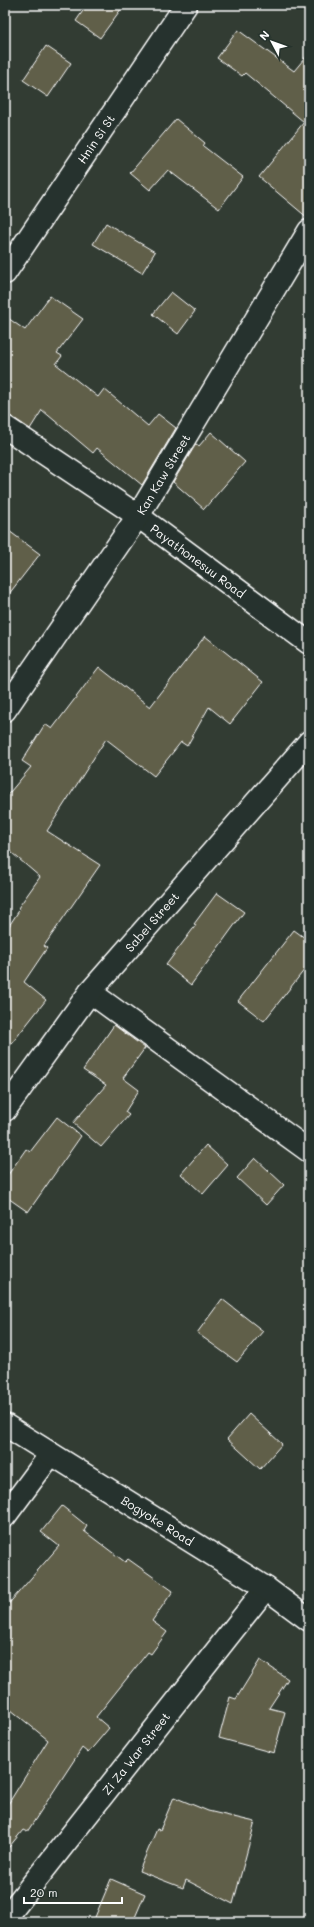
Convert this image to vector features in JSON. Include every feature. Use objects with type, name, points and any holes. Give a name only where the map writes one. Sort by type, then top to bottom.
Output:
[{"type":"street","name":"Hnin Si St","points":[[5,273],[186,5]]},
{"type":"street","name":"Kan Kaw Street","points":[[5,710],[138,516],[309,231]]},
{"type":"street","name":"Payathonesuu Road","points":[[5,427],[138,516],[309,643]]},
{"type":"street","name":"Sabel Street","points":[[5,1110],[90,992],[309,742]]},
{"type":"street","points":[[90,992],[309,1151]]},
{"type":"street","name":"Bogyoke Road","points":[[5,1424],[266,1588],[309,1620]]},
{"type":"street","points":[[5,1516],[51,1454]]},
{"type":"street","name":"Zi Za War Street","points":[[5,1919],[266,1588]]},
{"type":"building","points":[[87,5],[124,5],[100,38],[76,21]]},
{"type":"building","points":[[238,30],[294,71],[309,53],[309,219],[259,177],[304,122],[245,73],[242,76],[217,58]]},
{"type":"building","points":[[46,46],[71,63],[48,97],[23,80]]},
{"type":"building","points":[[176,119],[205,143],[203,146],[243,177],[219,209],[168,170],[150,190],[130,173]]},
{"type":"building","points":[[106,223],[155,252],[142,273],[93,244]]},
{"type":"building","points":[[171,292],[195,311],[178,334],[153,314]]},
{"type":"building","points":[[50,296],[83,319],[57,353],[62,356],[56,364],[98,397],[104,389],[148,426],[158,414],[176,428],[142,485],[97,448],[93,453],[42,410],[30,429],[12,417],[5,415],[5,316],[25,330]]},
{"type":"building","points":[[211,432],[245,462],[204,509],[173,482],[196,444],[199,446]]},
{"type":"building","points":[[5,528],[40,554],[5,599]]},
{"type":"building","points":[[205,636],[263,682],[230,724],[209,707],[187,746],[181,742],[154,776],[106,739],[47,831],[100,865],[44,946],[47,948],[24,982],[46,1000],[5,1052],[5,932],[20,909],[18,908],[40,877],[5,847],[5,798],[31,767],[22,761],[45,724],[52,729],[99,667],[150,707]]},
{"type":"building","points":[[217,893],[244,912],[191,985],[166,965],[196,925],[194,924]]},
{"type":"building","points":[[294,930],[309,941],[309,964],[264,1021],[238,1001]]},
{"type":"building","points":[[114,1025],[145,1048],[123,1078],[139,1090],[125,1112],[129,1115],[101,1147],[73,1123],[106,1085],[83,1070]]},
{"type":"building","points":[[57,1117],[81,1136],[28,1212],[5,1196],[5,1179],[26,1149],[30,1152]]},
{"type":"building","points":[[206,1145],[228,1165],[203,1194],[181,1174]]},
{"type":"building","points":[[255,1158],[284,1185],[266,1205],[237,1178]]},
{"type":"building","points":[[222,1299],[263,1331],[237,1362],[197,1333]]},
{"type":"building","points":[[249,1414],[282,1444],[260,1469],[227,1439]]},
{"type":"building","points":[[62,1506],[87,1526],[84,1531],[125,1562],[128,1559],[173,1591],[152,1621],[167,1632],[151,1654],[148,1652],[96,1717],[109,1728],[88,1753],[82,1748],[27,1832],[23,1830],[5,1852],[5,1809],[48,1740],[5,1705],[5,1608],[59,1546],[41,1532]]},
{"type":"building","points":[[260,1660],[288,1679],[269,1708],[285,1712],[274,1753],[219,1738],[230,1697],[236,1699]]},
{"type":"building","points":[[174,1797],[208,1811],[255,1822],[233,1904],[186,1880],[183,1888],[139,1871],[157,1829],[160,1830]]},
{"type":"building","points":[[111,1879],[145,1894],[133,1922],[93,1922]]}]
